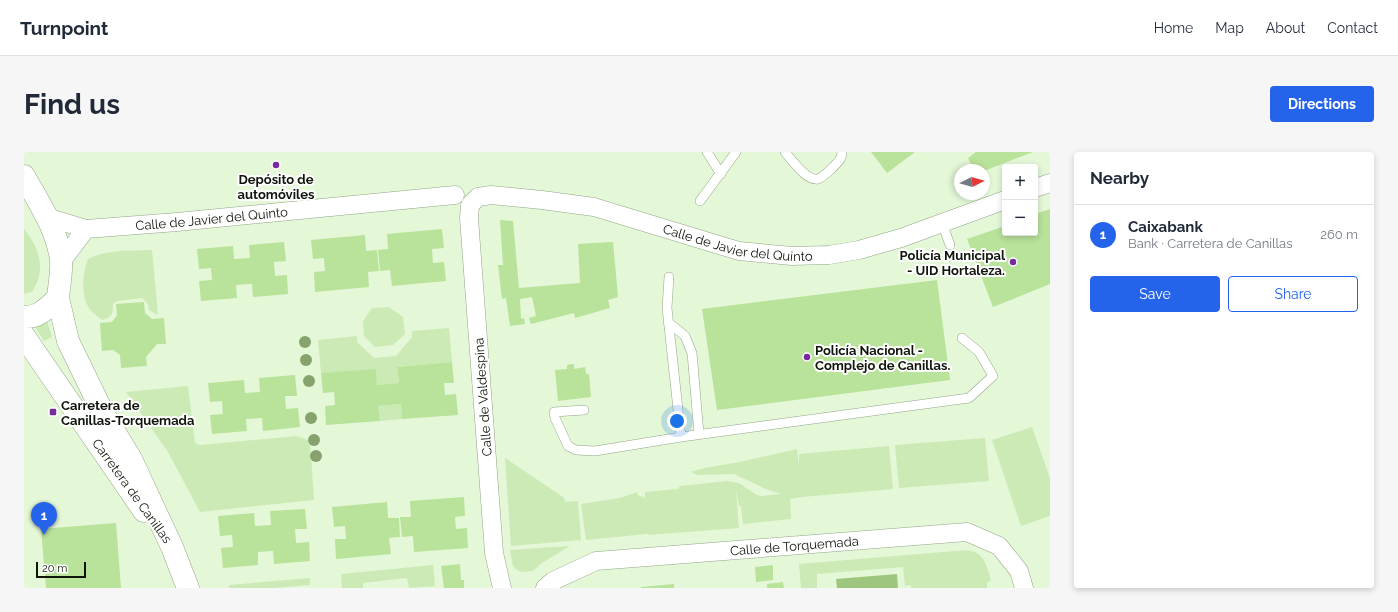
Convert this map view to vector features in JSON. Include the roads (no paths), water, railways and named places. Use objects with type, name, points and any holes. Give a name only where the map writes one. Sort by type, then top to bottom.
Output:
[{"type":"street","points":[[24,176],[45,214]]},
{"type":"street","points":[[1038,187],[1050,183]]},
{"type":"street","name":"Calle de Javier del Quinto","points":[[45,214],[86,229],[200,220],[455,195]]},
{"type":"street","name":"Calle de Javier del Quinto","points":[[470,205],[478,197],[491,195],[594,207],[739,251],[792,256],[829,255],[859,250],[901,238],[1002,201]]},
{"type":"street","points":[[24,200],[28,201],[45,214]]},
{"type":"street","name":"Calle de Valdespina","points":[[470,205],[469,218],[494,553],[502,588]]},
{"type":"street","name":"Carretera de Canillas","points":[[45,214],[52,226],[58,242],[61,262],[58,298],[68,341],[103,413],[131,459],[172,547],[188,588]]},
{"type":"street","points":[[61,262],[86,229]]},
{"type":"street","points":[[24,317],[28,318],[42,313],[58,298]]},
{"type":"street","name":"Carretera de Canillas","points":[[24,336],[148,517],[172,547]]},
{"type":"street","name":"Calle de Torquemada","points":[[545,588],[553,581],[596,561],[967,532],[999,546],[1019,571],[1024,588]]},
{"type":"lane","points":[[707,152],[720,174]]},
{"type":"lane","points":[[700,201],[736,152]]},
{"type":"lane","points":[[785,152],[803,173],[810,178],[817,179],[823,176],[839,162],[842,157],[842,152]]},
{"type":"lane","points":[[942,223],[950,245]]},
{"type":"lane","points":[[669,277],[667,308],[668,322],[681,437]]},
{"type":"lane","points":[[668,322],[685,336],[692,353],[699,434]]},
{"type":"lane","points":[[584,410],[554,412],[555,418],[568,446],[576,450],[595,451],[699,434],[969,398],[993,376],[978,352],[962,338]]},
{"type":"place","name":"Depósito de automóviles","points":[[276,165]]},
{"type":"place","name":"Policía Municipal - UID Hortaleza.","points":[[1013,262]]},
{"type":"place","name":"Policía Nacional - Complejo de Canillas.","points":[[807,357]]},
{"type":"place","name":"Carretera de Canillas-Torquemada","points":[[53,412]]},
{"type":"place","name":"Caixabank","points":[[44,535]]}]
